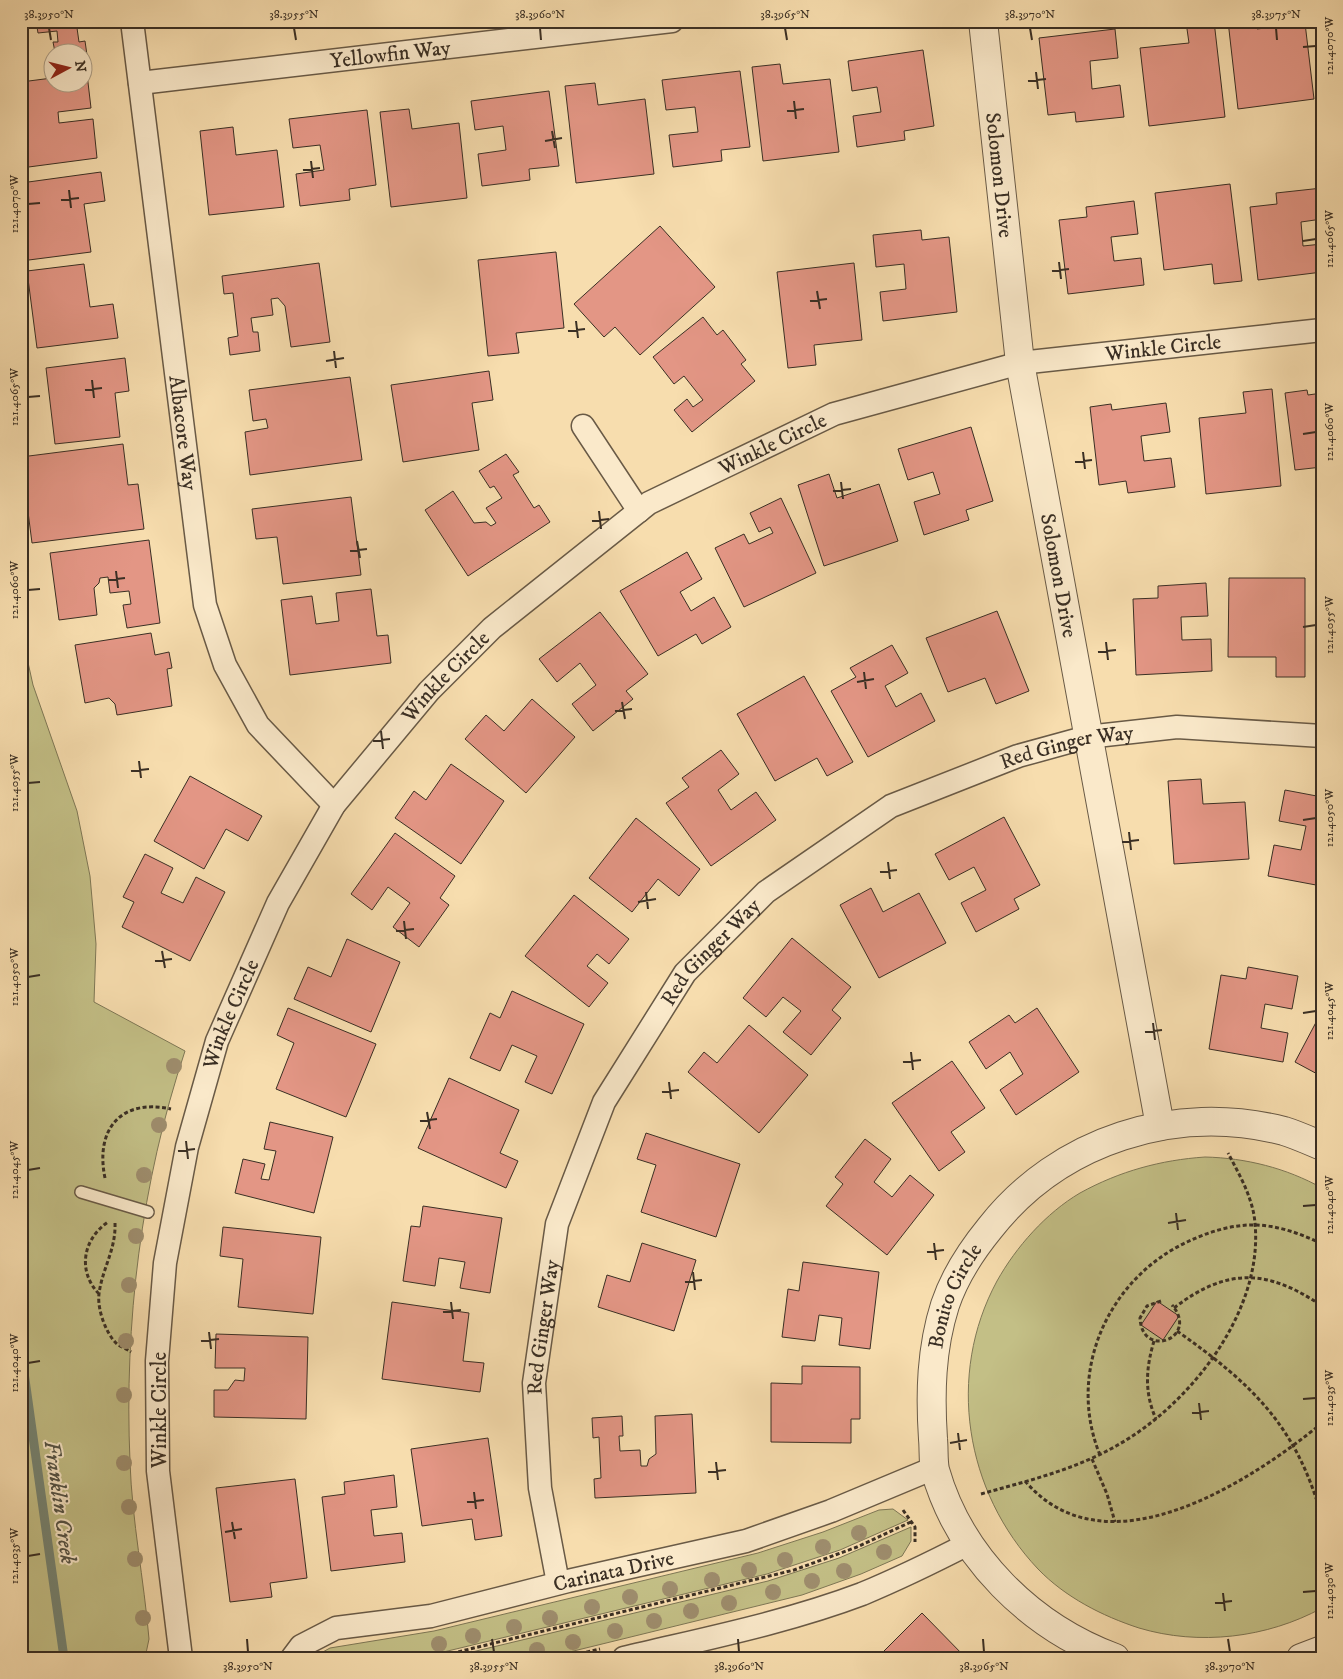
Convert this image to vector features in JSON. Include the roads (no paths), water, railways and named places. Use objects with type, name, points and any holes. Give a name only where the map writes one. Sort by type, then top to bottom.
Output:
[{"type":"street","name":"Albacore Way","points":[[132,21],[205,605],[225,664],[258,725],[334,804]]},
{"type":"street","name":"Yellowfin Way","points":[[140,82],[672,21]]},
{"type":"street","name":"Solomon Drive","points":[[982,21],[1020,364],[1087,737],[1160,1126]]},
{"type":"street","name":"Winkle Circle","points":[[181,1658],[158,1471],[157,1361],[165,1263],[187,1146],[217,1041],[278,903],[334,804],[429,691],[492,628],[649,503],[834,414],[1020,364],[1322,330]]},
{"type":"street","points":[[583,426],[639,511]]},
{"type":"street","name":"Red Ginger Way","points":[[558,1583],[540,1488],[534,1383],[557,1224],[604,1102],[685,973],[766,892],[892,806],[1018,756],[1087,737],[1177,727],[1322,736]]},
{"type":"street","name":"Bonito Circle","points":[[1115,1658],[1087,1648],[1044,1623],[1000,1582],[968,1544],[949,1507],[934,1468],[932,1369],[945,1304],[973,1248],[1008,1204],[1053,1167],[1103,1141],[1160,1126],[1226,1122],[1285,1132],[1322,1146]]},
{"type":"street","name":"Carinata Drive","points":[[292,1658],[301,1646],[336,1628],[431,1616],[558,1583],[746,1540],[831,1511],[934,1468]]},
{"type":"street","points":[[624,1658],[765,1624],[861,1594],[936,1561],[968,1544]]},
{"type":"street","points":[[1300,1658],[1322,1650]]},
{"type":"lane","points":[[81,1192],[148,1212]]},
{"type":"waterway","name":"Franklin Creek","points":[[21,1351],[64,1658]]}]
